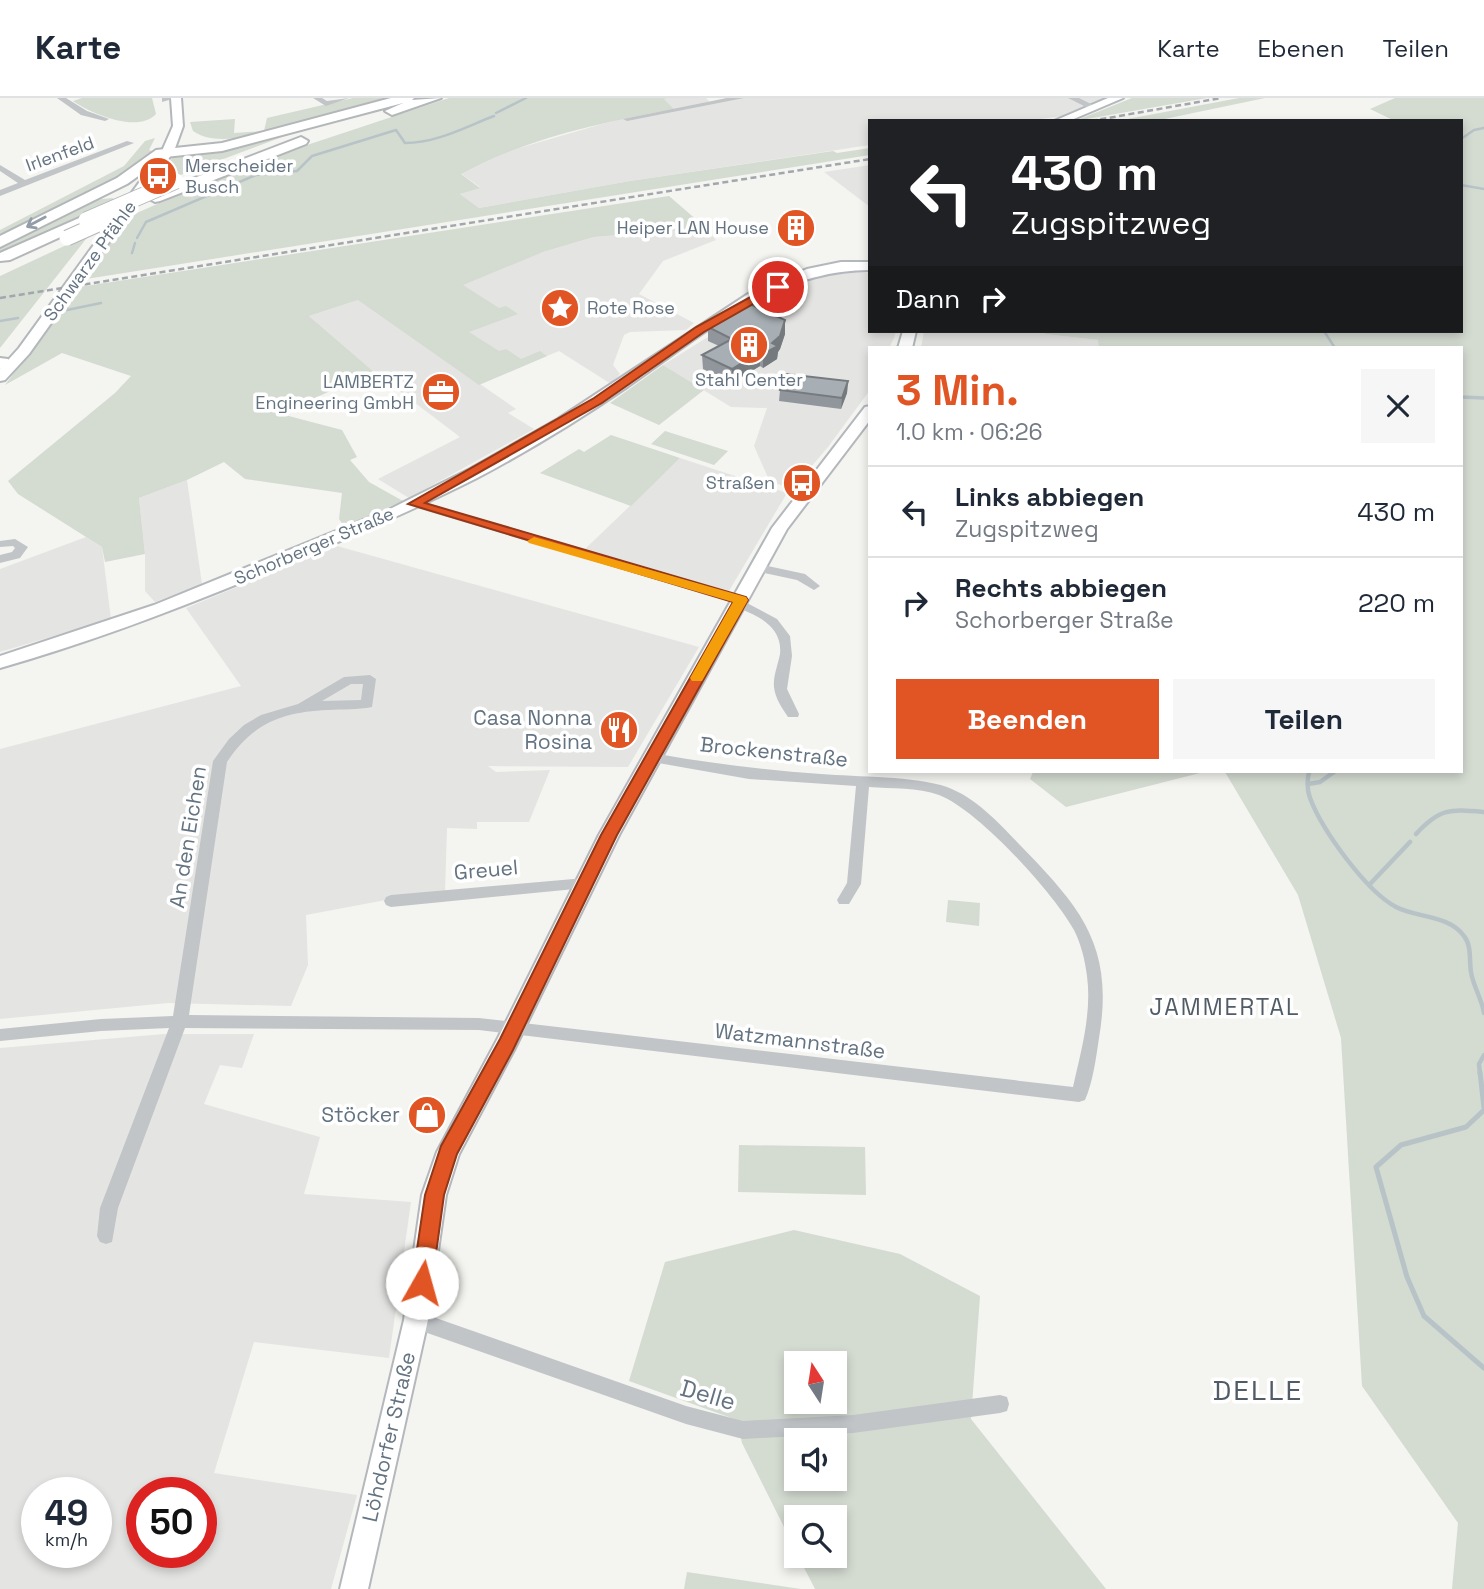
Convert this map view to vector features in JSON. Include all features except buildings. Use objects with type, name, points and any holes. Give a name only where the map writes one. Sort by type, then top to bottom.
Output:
[{"type":"highway","points":[[0,242],[127,178],[156,155],[168,151],[222,147],[409,98]]},
{"type":"highway","points":[[0,259],[176,181],[409,98]]},
{"type":"highway","points":[[0,268],[155,198],[285,147],[434,98]]},
{"type":"highway","points":[[73,204],[105,196],[125,204]]},
{"type":"main road","points":[[1064,119],[1118,98]]},
{"type":"main road","name":"Schwarze Pfähle","points":[[125,204],[168,151],[178,126],[169,99]]},
{"type":"main road","name":"Schwarze Pfähle","points":[[0,367],[24,351],[125,204],[164,132],[169,99]]},
{"type":"main road","name":"Schorberger Straße","points":[[0,662],[106,629],[239,578],[414,504],[598,401],[700,330],[763,293],[822,268],[868,266]]},
{"type":"main road","name":"Löhdorfer Straße","points":[[354,1589],[416,1320],[430,1217],[440,1172],[584,883],[759,568],[797,503],[868,413]]},
{"type":"street","points":[[61,98],[84,113],[104,119]]},
{"type":"street","points":[[317,98],[326,104],[345,98]]},
{"type":"street","points":[[666,111],[740,98]]},
{"type":"street","points":[[1072,98],[1093,107]]},
{"type":"street","name":"Irlenfeld","points":[[0,193],[130,143]]},
{"type":"street","points":[[0,167],[25,184]]},
{"type":"street","points":[[414,504],[740,602],[766,614],[783,636],[787,652],[781,675],[781,693],[793,714]]},
{"type":"street","points":[[0,544],[15,542],[22,547],[16,555],[1,560]]},
{"type":"street","points":[[759,568],[801,577],[814,586]]},
{"type":"street","name":"An den Eichen","points":[[106,1236],[109,1208],[180,1021],[220,761],[233,742],[247,729],[270,716],[303,707]]},
{"type":"street","name":"Brockenstraße","points":[[652,758],[749,774],[930,787],[975,807],[1069,909],[1087,944],[1098,992],[1079,1095]]},
{"type":"street","points":[[844,900],[855,884],[863,782]]},
{"type":"street","name":"Greuel","points":[[391,901],[584,883]]},
{"type":"street","points":[[0,1035],[180,1021],[312,1020],[515,1026]]},
{"type":"street","name":"Watzmannstraße","points":[[515,1026],[1079,1095]]},
{"type":"street","name":"Delle","points":[[416,1320],[686,1415],[743,1430],[853,1424],[1000,1404]]},
{"type":"shaded area","points":[[82,98],[152,98],[156,114],[148,120],[138,122],[114,120],[73,101]]},
{"type":"shaded area","points":[[353,98],[391,98],[247,137],[205,137],[193,131],[190,122],[235,119],[234,133],[264,131],[267,118]]},
{"type":"shaded area","points":[[449,98],[669,98],[664,99],[674,109],[564,133],[486,161],[461,174],[480,188],[460,194],[479,208],[630,181],[833,151],[837,153],[868,148],[868,155],[86,279],[128,217],[193,188],[292,150]]},
{"type":"shaded area","points":[[706,98],[710,102],[726,98],[1108,98],[1063,116],[1040,119],[868,119],[868,145],[630,181],[479,208],[460,194],[480,187],[460,173],[502,153],[619,119],[673,109],[664,99]]},
{"type":"shaded area","points":[[1132,98],[1207,98],[1086,119],[1080,119]]},
{"type":"shaded area","points":[[1239,98],[1265,98],[1165,119],[1128,119]]},
{"type":"shaded area","points":[[1395,98],[1484,98],[1484,1589],[1452,1589],[1458,1523],[1362,1386],[1341,1038],[1298,895],[1226,773],[1463,773],[1463,346],[1099,346],[1098,340],[1045,334],[1463,333],[1463,119],[1391,119],[1370,109]]},
{"type":"shaded area","points":[[317,124],[154,185],[175,154]]},
{"type":"shaded area","points":[[155,138],[149,150],[152,151],[139,167],[0,239],[0,230],[124,166],[145,141]]},
{"type":"shaded area","points":[[868,165],[868,205],[824,172]]},
{"type":"shaded area","points":[[669,196],[706,228],[594,237],[543,252],[463,285],[499,308],[506,306],[518,314],[469,332],[499,351],[506,349],[521,359],[540,351],[547,356],[479,385],[358,300],[309,316],[373,371],[281,414],[342,430],[357,457],[350,460],[369,482],[403,501],[344,526],[339,519],[342,493],[245,479],[224,462],[187,480],[139,498],[145,554],[105,562],[102,547],[18,494],[8,481],[115,393],[131,376],[62,353],[5,385],[79,287]]},
{"type":"shaded area","points":[[94,200],[116,200],[0,253],[0,246]]},
{"type":"shaded area","points":[[706,228],[716,240],[663,261],[639,294],[694,323],[686,330],[630,332],[624,335],[613,365],[620,374],[611,384],[559,351],[480,384],[516,409],[508,413],[534,429],[409,498],[378,479],[460,437],[373,371],[309,316],[425,278],[543,252],[594,237]]},
{"type":"shaded area","points":[[90,234],[0,348],[0,276]]},
{"type":"shaded area","points":[[834,272],[868,273],[868,333],[895,333],[890,346],[868,346],[868,393],[828,447],[793,488],[770,482],[754,446],[767,408],[731,407],[663,365],[780,292]]},
{"type":"shaded area","points":[[924,333],[1046,333],[1099,340],[1099,346],[921,346]]},
{"type":"shaded area","points":[[663,365],[704,390],[659,425],[610,403]]},
{"type":"shaded area","points":[[665,431],[728,451],[714,465],[651,444]]},
{"type":"shaded area","points":[[611,435],[680,458],[631,506],[540,473],[579,449],[584,452]]},
{"type":"shaded area","points":[[680,458],[787,493],[729,591],[585,549]]},
{"type":"shaded area","points":[[187,480],[202,584],[155,602],[145,591],[145,554],[139,498]]},
{"type":"shaded area","points":[[86,537],[102,547],[111,619],[0,652],[0,569]]},
{"type":"shaded area","points":[[337,546],[699,647],[628,767],[488,766],[496,772],[550,770],[529,822],[477,822],[477,829],[447,828],[445,894],[391,899],[306,915],[308,965],[291,1006],[168,1003],[0,1019],[0,749],[241,686],[186,608]]},
{"type":"shaded area","points":[[1033,773],[1200,773],[1066,807],[1030,779]]},
{"type":"shaded area","points":[[948,900],[980,903],[979,926],[946,922]]},
{"type":"shaded area","points":[[164,1034],[254,1034],[242,1068],[220,1065],[204,1104],[320,1137],[304,1194],[411,1202],[389,1358],[254,1342],[214,1473],[357,1495],[331,1589],[0,1589],[0,1048]]},
{"type":"shaded area","points":[[739,1145],[865,1147],[866,1195],[738,1192]]},
{"type":"shaded area","points":[[794,1230],[900,1254],[980,1296],[971,1419],[1106,1589],[815,1589],[804,1568],[847,1568],[847,1505],[784,1505],[784,1527],[742,1443],[737,1420],[629,1381],[665,1262]]},
{"type":"shaded area","points":[[687,1572],[801,1589],[684,1589]]},
{"type":"waterway","points":[[496,113],[526,98]]},
{"type":"waterway","points":[[137,238],[146,222],[256,175],[297,171],[312,156],[396,130],[405,143],[417,142],[451,134],[494,116]]},
{"type":"waterway","points":[[1463,138],[1474,130],[1484,128]]},
{"type":"waterway","points":[[1463,185],[1484,189]]},
{"type":"waterway","points":[[132,253],[135,243]]},
{"type":"waterway","points":[[67,310],[101,303]]},
{"type":"waterway","points":[[0,321],[18,318]]},
{"type":"waterway","points":[[1325,333],[1334,346]]},
{"type":"waterway","points":[[1463,397],[1484,398]]},
{"type":"waterway","points":[[1308,784],[1309,773]]},
{"type":"waterway","points":[[1308,784],[1320,782],[1333,773]]},
{"type":"waterway","points":[[1308,784],[1310,798],[1324,826],[1346,859],[1372,888],[1396,907],[1441,920],[1458,929],[1464,936],[1469,949],[1472,977],[1484,1013]]},
{"type":"waterway","points":[[1416,834],[1432,819],[1446,812],[1484,812]]},
{"type":"waterway","points":[[1371,883],[1410,842]]},
{"type":"waterway","points":[[1480,1074],[1479,1064],[1484,1055]]},
{"type":"waterway","points":[[1480,1072],[1484,1108]]},
{"type":"waterway","points":[[1484,1110],[1466,1127],[1401,1145],[1376,1167],[1407,1277],[1424,1316],[1484,1368]]},
{"type":"railway","points":[[1102,119],[1221,98]]},
{"type":"railway","points":[[0,298],[868,159]]},
{"type":"slow traffic","points":[[534,541],[741,600],[697,678]]},
{"type":"place","name":"Merscheider Busch","points":[[158,176]]},
{"type":"place","name":"Heiper LAN House","points":[[796,228]]},
{"type":"place","name":"Rote Rose","points":[[560,308]]},
{"type":"place","name":"Stahl Center","points":[[749,345]]},
{"type":"place","name":"LAMBERTZ Engineering GmbH","points":[[441,392]]},
{"type":"place","name":"Straßen","points":[[802,483]]},
{"type":"place","name":"Casa Nonna Rosina","points":[[619,730]]},
{"type":"place","name":"Stöcker","points":[[427,1115]]},
{"type":"district","name":"JAMMERTAL","points":[[1225,1007]]},
{"type":"district","name":"DELLE","points":[[1258,1390]]},
{"type":"route","points":[[422,1283],[434,1195],[448,1152],[506,1044],[609,835],[741,600],[414,504],[598,401],[700,330],[778,287]]}]
